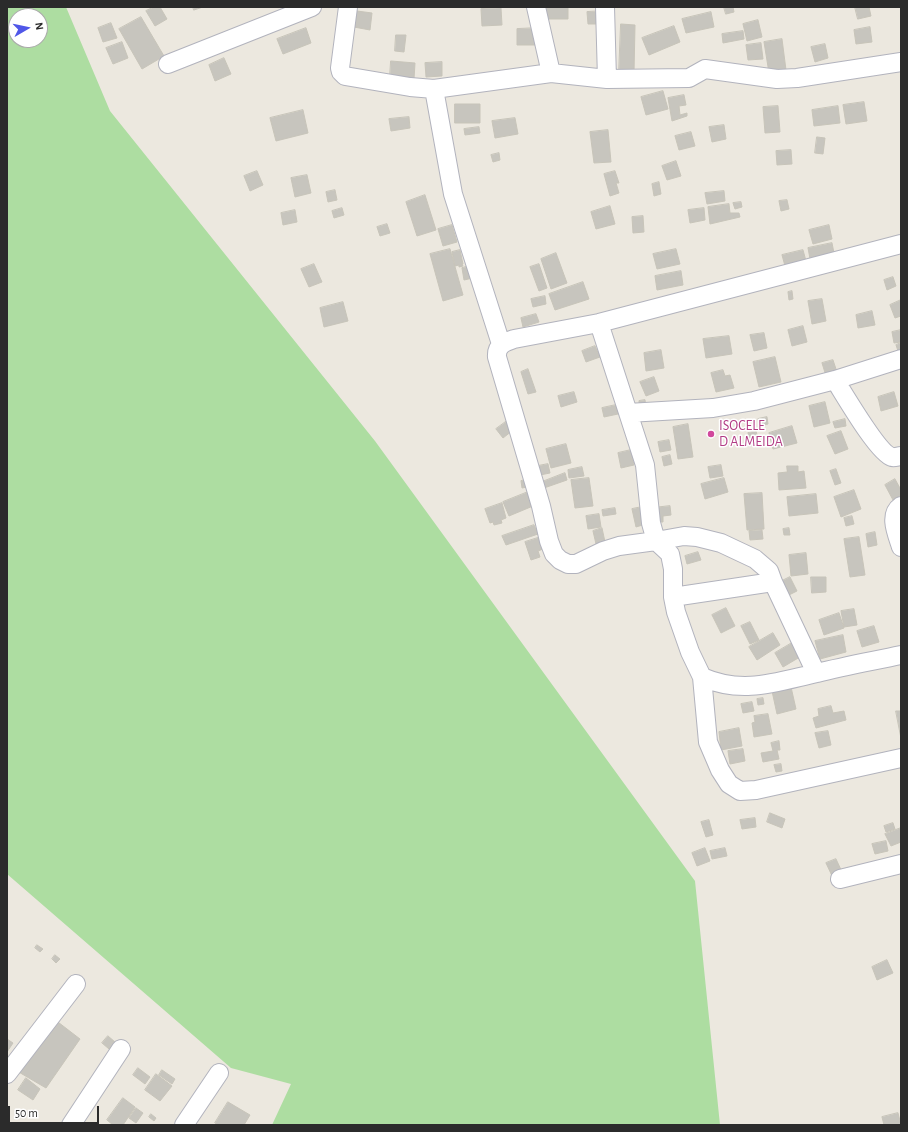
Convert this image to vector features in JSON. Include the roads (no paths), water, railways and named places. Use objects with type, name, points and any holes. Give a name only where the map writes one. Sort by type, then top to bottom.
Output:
[{"type":"street","points":[[168,64],[312,7]]},
{"type":"street","points":[[348,7],[340,68],[344,76],[410,87],[434,88],[550,73],[607,79],[689,78],[705,69],[777,79],[797,78],[901,62]]},
{"type":"street","points":[[536,7],[550,73]]},
{"type":"street","points":[[605,7],[607,79]]},
{"type":"street","points":[[434,88],[453,194],[501,344]]},
{"type":"street","points":[[816,673],[769,571],[755,559],[721,543],[697,537],[684,536],[619,546],[603,550],[576,564],[568,564],[560,560],[554,554],[549,542],[541,506],[496,351],[501,344],[514,339],[599,323],[901,244]]},
{"type":"street","points":[[599,323],[646,465],[651,523],[656,541],[670,554],[673,597],[681,629],[702,676],[708,742],[720,770],[729,784],[740,791],[756,790],[901,758]]},
{"type":"street","points":[[628,413],[713,408],[754,401],[835,380],[901,359]]},
{"type":"street","points":[[835,380],[862,422],[884,452],[892,457],[901,456]]},
{"type":"street","points":[[901,506],[896,509],[893,518],[901,547]]},
{"type":"street","points":[[673,597],[773,582]]},
{"type":"street","points":[[702,676],[715,682],[731,686],[757,686],[786,681],[901,655]]},
{"type":"street","points":[[840,879],[901,864]]},
{"type":"street","points":[[7,1074],[76,984]]},
{"type":"street","points":[[71,1125],[121,1050]]},
{"type":"street","points":[[184,1125],[219,1073]]},
{"type":"place","name":"ISOCELE D ALMEIDA","points":[[711,434]]}]
